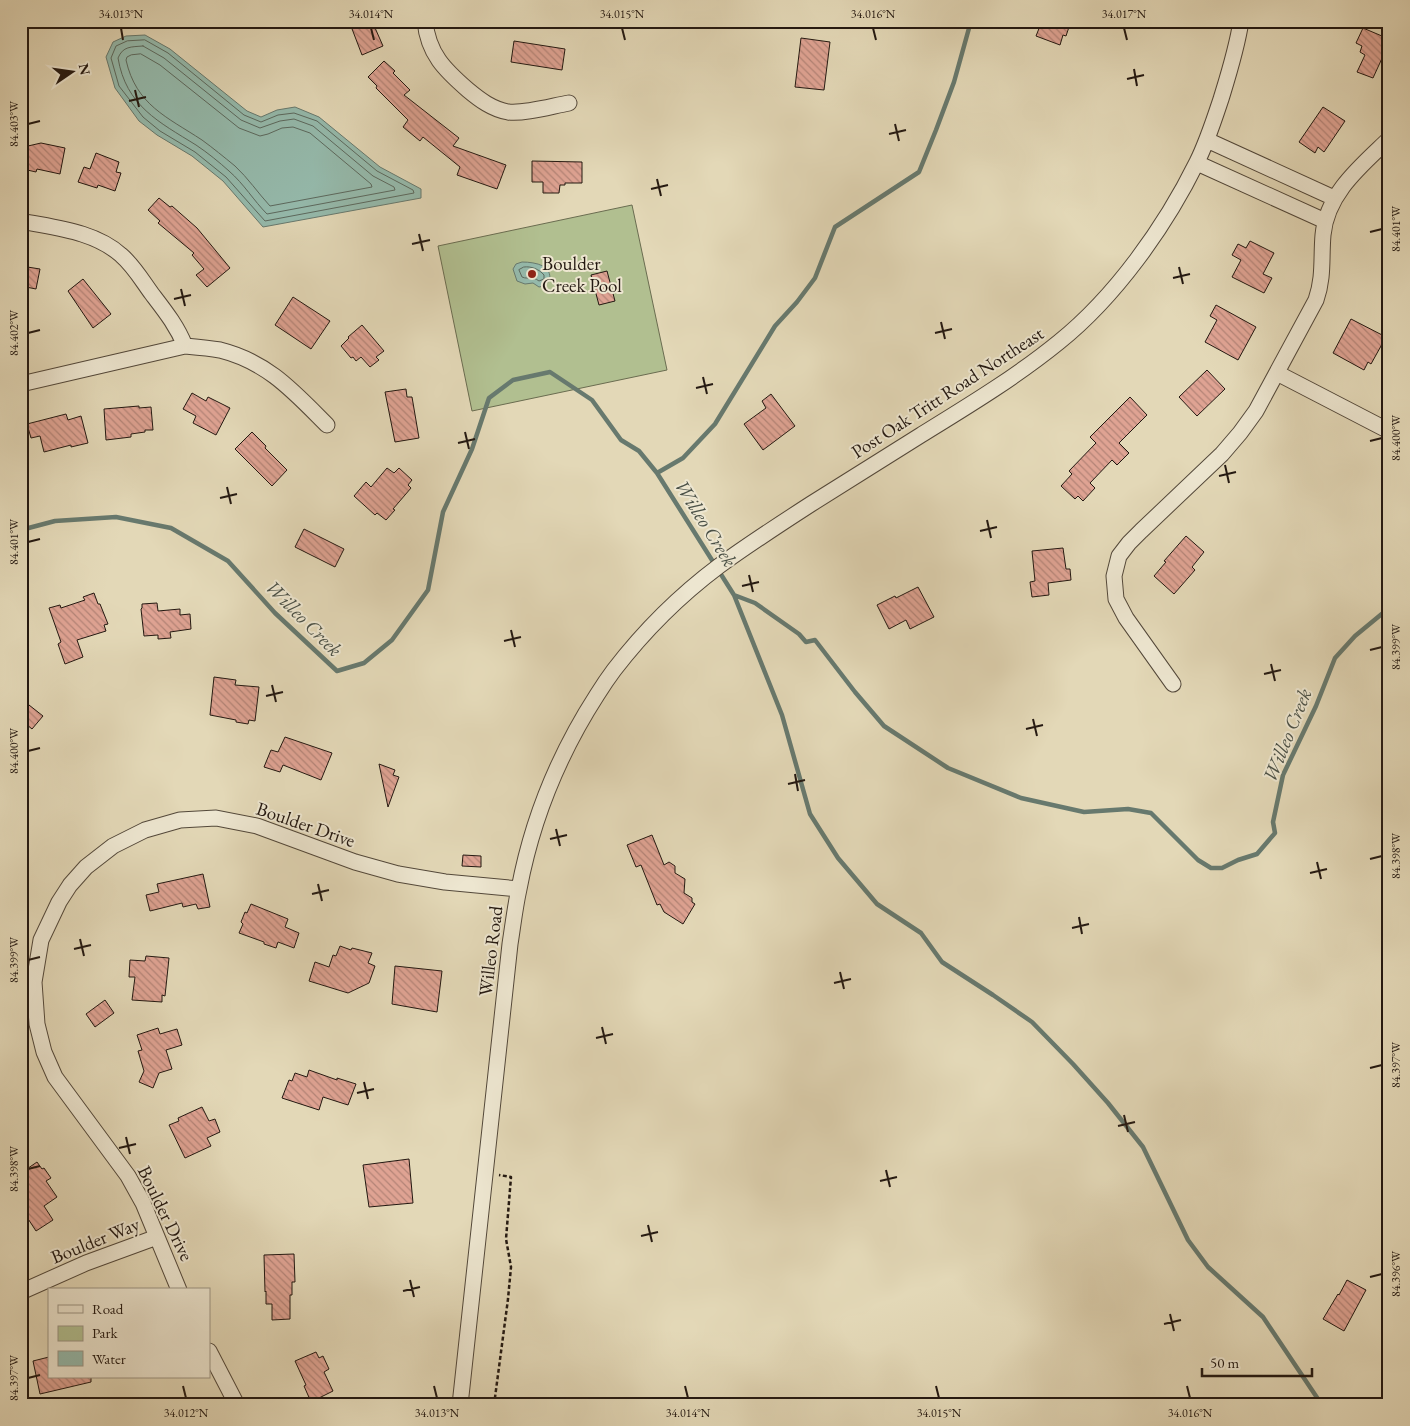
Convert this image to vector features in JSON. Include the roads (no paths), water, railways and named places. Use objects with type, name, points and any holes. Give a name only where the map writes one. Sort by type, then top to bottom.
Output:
[{"type":"street","points":[[425,21],[429,42],[434,54],[443,67],[482,102],[508,112],[520,112],[569,103]]},
{"type":"street","name":"Post Oak Tritt Road Northeast","points":[[718,566],[751,543],[989,394],[1061,341],[1096,308],[1125,275],[1157,230],[1197,163],[1207,140],[1229,74],[1241,21]]},
{"type":"street","points":[[1173,684],[1126,618],[1116,599],[1114,576],[1119,556],[1141,531],[1222,454],[1256,411],[1316,300],[1321,287],[1325,221],[1334,198],[1359,168],[1389,139]]},
{"type":"street","points":[[1207,140],[1334,198]]},
{"type":"street","points":[[1197,163],[1325,221]]},
{"type":"street","points":[[21,221],[74,232],[95,238],[108,245],[123,257],[172,320],[185,346]]},
{"type":"street","points":[[21,384],[185,346],[219,350],[263,367],[292,390],[327,425]]},
{"type":"street","points":[[1277,372],[1389,431]]},
{"type":"street","name":"Willeo Road","points":[[460,1405],[510,944],[518,889],[528,848],[562,756],[585,714],[612,672],[657,620],[718,566]]},
{"type":"street","name":"Boulder Drive","points":[[178,1288],[143,1203],[128,1176],[55,1077],[44,1052],[36,1024],[34,982],[41,940],[58,902],[70,885],[86,867],[113,846],[145,830],[180,820],[216,818],[257,826],[355,862],[398,874],[445,882],[518,889]]},
{"type":"street","name":"Boulder Way","points":[[21,1292],[86,1262],[157,1237]]},
{"type":"street","points":[[210,1354],[237,1405]]},
{"type":"water","points":[[145,35],[170,49],[247,111],[261,117],[277,110],[295,107],[319,117],[380,167],[421,189],[421,198],[263,227],[223,181],[192,156],[157,135],[139,121],[115,88],[106,57],[113,42],[126,36]]},
{"type":"water","name":"Boulder Creek Pool","points":[[522,262],[543,266],[550,275],[546,284],[539,287],[533,283],[525,284],[517,281],[513,269],[516,264]]},
{"type":"waterway","points":[[657,473],[683,458],[715,424],[775,326],[797,302],[815,278],[835,227],[919,172],[954,82],[971,21]]},
{"type":"waterway","name":"Willeo Creek","points":[[21,530],[55,521],[116,517],[171,528],[228,561],[275,613],[337,671],[364,663],[392,640],[428,590],[443,512],[472,449],[489,398],[513,380],[550,372],[592,400],[621,440],[639,451],[657,473],[734,595],[755,603],[799,634],[806,642],[815,640],[884,726],[948,768],[1021,798],[1084,812],[1128,809],[1151,813],[1198,860],[1211,868],[1222,868],[1257,854],[1275,833],[1273,822],[1283,775],[1316,706],[1335,658],[1355,636],[1389,608]]},
{"type":"waterway","points":[[734,595],[782,715],[810,814],[838,858],[877,904],[921,933],[942,962],[1032,1022],[1108,1103],[1143,1147],[1188,1240],[1208,1267],[1263,1317],[1322,1405]]},
{"type":"place","name":"Boulder Creek Pool","points":[[532,274]]}]
